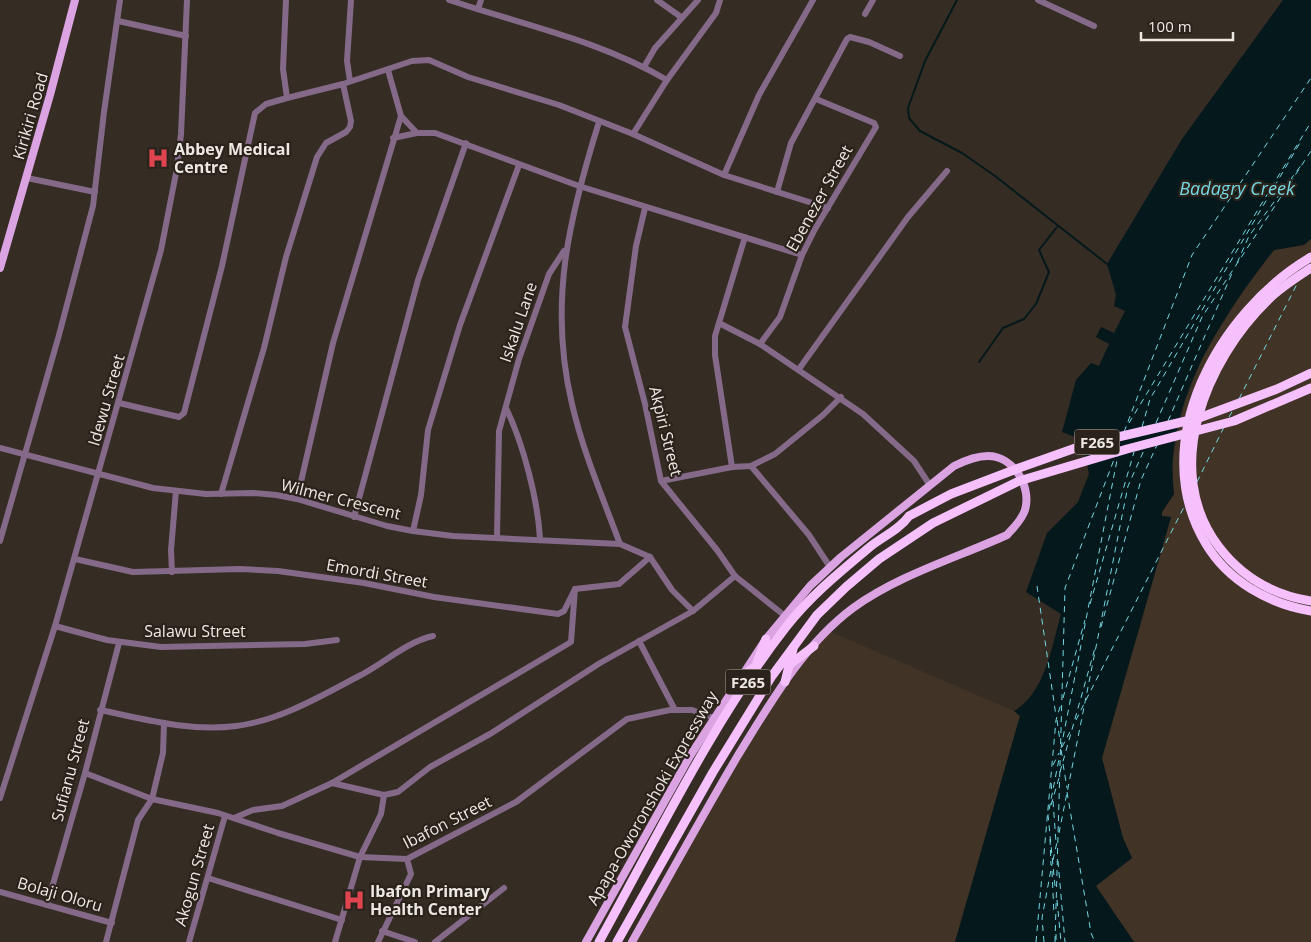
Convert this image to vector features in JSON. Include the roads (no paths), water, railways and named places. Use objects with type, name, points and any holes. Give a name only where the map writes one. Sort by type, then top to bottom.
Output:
[{"type":"highway","points":[[1311,257],[1270,286],[1222,343],[1204,378],[1192,409],[1182,457],[1189,507],[1198,531],[1212,554],[1229,573],[1250,588],[1278,601],[1311,611]]},
{"type":"highway","points":[[1311,268],[1268,299],[1226,353],[1202,406],[1191,459],[1195,499],[1203,522],[1213,539],[1235,567],[1267,587],[1311,601]]},
{"type":"highway","name":"Apapa-Oworonshoki Expressway","points":[[599,942],[743,681],[772,647],[786,626],[816,593],[862,554],[903,524],[909,516],[933,502],[969,486],[1084,445],[1199,418],[1311,374]]},
{"type":"highway","name":"F265","points":[[617,942],[713,772],[772,676],[802,633],[846,586],[879,559],[933,523],[1019,481],[1127,449],[1234,421],[1311,388]]},
{"type":"highway","points":[[785,682],[794,648],[802,633]]},
{"type":"highway","points":[[756,666],[766,639]]},
{"type":"highway","points":[[772,676],[790,665],[814,646]]},
{"type":"highway","points":[[743,681],[772,647]]},
{"type":"main road","name":"Kirikiri Road","points":[[0,268],[27,178],[74,0]]},
{"type":"main road","name":"Apapa-Oworonshoki Expressway","points":[[586,942],[714,718],[743,681],[766,639],[810,586],[929,484],[954,466],[967,460],[988,456],[1000,459],[1018,472],[1027,501],[1025,511],[1018,524],[1007,535],[887,588],[855,607],[831,626],[814,646],[785,682],[760,719],[632,942]]},
{"type":"street","points":[[0,541],[80,260],[95,192],[120,0]]},
{"type":"street","name":"Idewu Street","points":[[0,798],[55,626],[161,250],[177,168],[185,95],[187,0]]},
{"type":"street","points":[[286,0],[283,69],[287,98]]},
{"type":"street","points":[[222,494],[264,348],[286,257],[317,157],[326,143],[346,132],[350,127],[351,121],[346,82],[351,0]]},
{"type":"street","points":[[450,0],[579,39],[644,66],[667,80]]},
{"type":"street","points":[[478,9],[481,0]]},
{"type":"street","points":[[657,0],[681,17]]},
{"type":"street","points":[[644,66],[655,48],[698,0]]},
{"type":"street","points":[[634,134],[667,80],[716,13],[720,0]]},
{"type":"street","points":[[724,175],[759,95],[813,0]]},
{"type":"street","points":[[865,14],[873,0]]},
{"type":"street","points":[[1038,0],[1094,26]]},
{"type":"street","points":[[118,21],[186,36]]},
{"type":"street","points":[[778,192],[791,143],[850,37],[869,42],[900,56]]},
{"type":"street","points":[[119,403],[179,417],[184,414],[222,266],[253,119],[260,108],[287,98],[388,70],[412,61],[429,60],[468,76],[559,105],[634,134],[724,175],[828,208]]},
{"type":"street","points":[[388,70],[401,116],[417,133]]},
{"type":"street","name":"Ebenezer Street","points":[[760,344],[780,317],[802,255],[876,125],[816,98]]},
{"type":"street","points":[[298,499],[332,343],[401,116]]},
{"type":"street","points":[[600,122],[579,186],[565,249],[560,324],[562,351],[572,405],[620,544]]},
{"type":"street","points":[[393,138],[417,133],[435,133],[466,143],[519,165],[644,208],[802,255]]},
{"type":"street","points":[[354,517],[418,280],[466,143]]},
{"type":"street","points":[[413,531],[421,495],[428,430],[460,325],[519,165]]},
{"type":"street","points":[[800,369],[908,217],[947,171]]},
{"type":"street","points":[[27,178],[95,192]]},
{"type":"street","name":"Akpiri Street","points":[[644,208],[636,246],[625,327],[646,404],[662,482],[717,550],[735,576],[785,616]]},
{"type":"street","points":[[732,467],[715,355],[715,336],[745,237]]},
{"type":"street","name":"Iskalu Lane","points":[[497,537],[500,486],[498,435],[519,359],[549,274],[565,249]]},
{"type":"street","points":[[719,323],[760,344],[841,397],[863,414],[891,442],[914,460],[929,484]]},
{"type":"street","points":[[662,482],[732,467],[751,466],[775,454],[823,415],[841,397]]},
{"type":"street","points":[[506,408],[517,436],[537,510],[540,539]]},
{"type":"street","name":"Wilmer Crescent","points":[[0,448],[25,453],[99,475],[176,491],[222,494],[252,493],[298,499],[354,517],[413,531],[453,536],[620,544],[650,557]]},
{"type":"street","points":[[751,466],[809,536],[830,567]]},
{"type":"street","points":[[172,572],[171,550],[176,491]]},
{"type":"street","points":[[234,818],[253,810],[282,806],[332,783],[571,642],[575,589],[619,584],[650,557],[672,590],[693,611]]},
{"type":"street","name":"Emordi Street","points":[[74,559],[133,572],[240,569],[278,572],[364,583],[434,597],[558,614],[564,611],[575,589]]},
{"type":"street","points":[[332,783],[384,795],[398,792],[430,767],[490,734],[638,641],[693,611],[735,576]]},
{"type":"street","name":"Salawu Street","points":[[55,626],[119,643],[186,647],[306,644],[336,640]]},
{"type":"street","points":[[100,710],[164,724],[220,728],[267,718],[332,691],[375,668],[414,643],[433,636]]},
{"type":"street","points":[[638,641],[675,710]]},
{"type":"street","name":"Sufianu Street","points":[[47,905],[85,773],[119,643]]},
{"type":"street","name":"Ibafon Street","points":[[85,773],[152,799],[177,803],[234,818],[360,857],[407,859],[516,802],[627,719],[675,710],[702,712],[714,718]]},
{"type":"street","points":[[106,942],[138,820],[152,799],[162,753],[164,724]]},
{"type":"street","points":[[335,942],[360,857],[381,814],[384,795]]},
{"type":"street","name":"Akogun Street","points":[[189,942],[226,816]]},
{"type":"street","points":[[378,942],[411,874],[407,859]]},
{"type":"street","points":[[208,878],[342,920]]},
{"type":"street","points":[[434,942],[504,888]]},
{"type":"street","name":"Bolaji Oloru","points":[[0,892],[112,923]]},
{"type":"street","points":[[382,931],[415,942]]},
{"type":"water","name":"Badagry Creek","points":[[1283,0],[1311,0],[1311,239],[1304,245],[1274,250],[1234,304],[1200,364],[1187,395],[1178,427],[1173,460],[1174,494],[1162,512],[1162,516],[1171,517],[1102,758],[1123,838],[1132,858],[1096,886],[1134,942],[955,942],[1020,716],[1014,711],[1025,703],[1040,681],[1046,668],[1061,614],[1026,592],[1047,533],[1078,502],[1089,474],[1082,440],[1062,432],[1076,380],[1091,363],[1099,366],[1109,344],[1096,337],[1101,327],[1114,333],[1125,311],[1114,306],[1116,295],[1107,264],[1182,139]]},
{"type":"waterway","points":[[957,0],[925,61],[908,108],[909,118],[920,131],[962,153],[995,176],[1107,264]]},
{"type":"waterway","points":[[979,362],[1003,328],[1024,319],[1036,304],[1049,272],[1039,250],[1057,227]]},
{"type":"place","name":"Abbey Medical Centre","points":[[158,158]]},
{"type":"place","name":"Ibafon Primary Health Center","points":[[354,900]]}]
